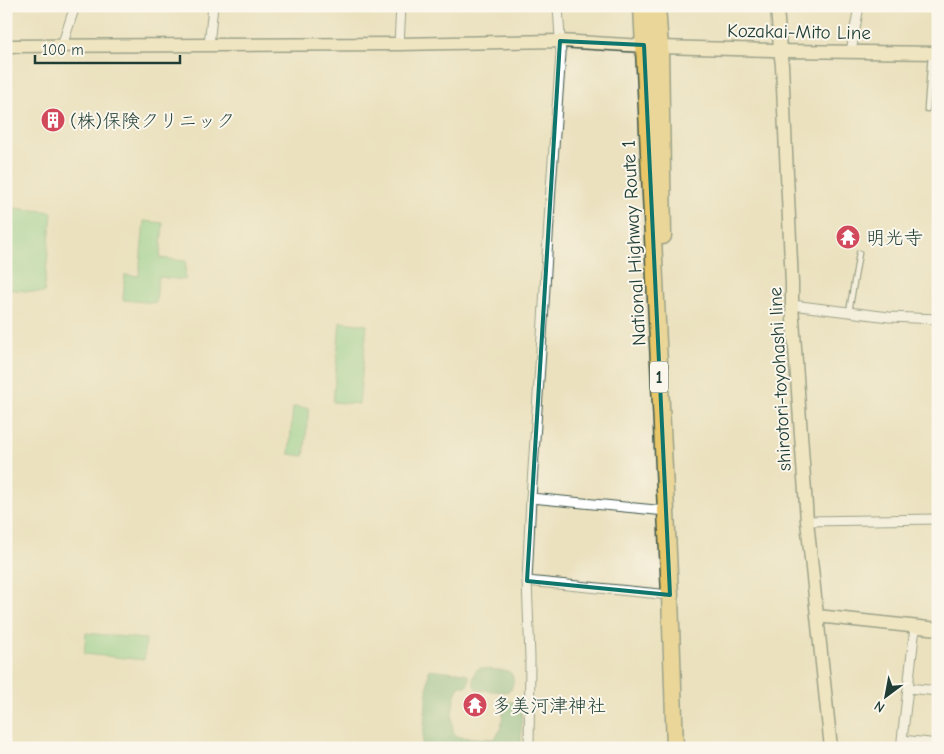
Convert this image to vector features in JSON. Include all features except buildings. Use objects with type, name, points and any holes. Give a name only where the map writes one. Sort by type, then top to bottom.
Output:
[{"type":"highway","name":"National Highway Route 1","points":[[642,6],[652,46],[686,748]]},
{"type":"highway","name":"National Highway Route 1","points":[[657,6],[652,46],[675,748]]},
{"type":"main road","name":"shirotori-toyohashi line","points":[[777,6],[792,274],[792,305],[807,521],[830,748]]},
{"type":"main road","name":"Kozakai-Mito Line","points":[[6,46],[399,44],[560,41],[652,46],[934,53]]},
{"type":"main road","points":[[817,616],[938,629]]},
{"type":"street","points":[[62,46],[75,6]]},
{"type":"street","points":[[209,45],[213,6]]},
{"type":"street","points":[[399,44],[402,6]]},
{"type":"street","points":[[529,748],[530,658],[527,581],[551,178],[561,54],[558,6]]},
{"type":"street","points":[[850,52],[859,6]]},
{"type":"street","points":[[792,305],[889,317],[938,319]]},
{"type":"street","points":[[531,498],[666,511]]},
{"type":"street","points":[[807,521],[938,519]]},
{"type":"street","points":[[527,581],[670,595]]},
{"type":"street","points":[[915,627],[902,740],[938,744]]},
{"type":"street","points":[[908,688],[938,691]]},
{"type":"lane","points":[[927,109],[934,53]]},
{"type":"lane","points":[[849,312],[859,253]]},
{"type":"highlighted area","points":[[560,41],[644,45],[670,595],[527,581]]},
{"type":"green space","points":[[14,208],[52,212],[44,293],[6,289]]},
{"type":"green space","points":[[144,221],[163,223],[160,258],[186,261],[185,280],[158,277],[156,303],[123,300],[125,275],[139,276]]},
{"type":"green space","points":[[340,322],[367,325],[359,404],[333,402]]},
{"type":"green space","points":[[293,407],[309,408],[304,456],[289,454]]},
{"type":"green space","points":[[86,633],[146,639],[144,660],[84,654]]},
{"type":"green space","points":[[480,668],[510,672],[513,679],[511,690],[506,692],[478,690],[474,686],[473,678],[476,670]]},
{"type":"green space","points":[[429,669],[465,673],[469,676],[467,686],[459,686],[454,702],[453,728],[454,733],[459,737],[494,739],[501,726],[503,701],[522,703],[521,748],[423,748]]},
{"type":"place","name":"(株)保険クリニック","points":[[53,120]]},
{"type":"place","name":"明光寺","points":[[848,237]]},
{"type":"place","name":"多美河津神社","points":[[475,705]]}]
